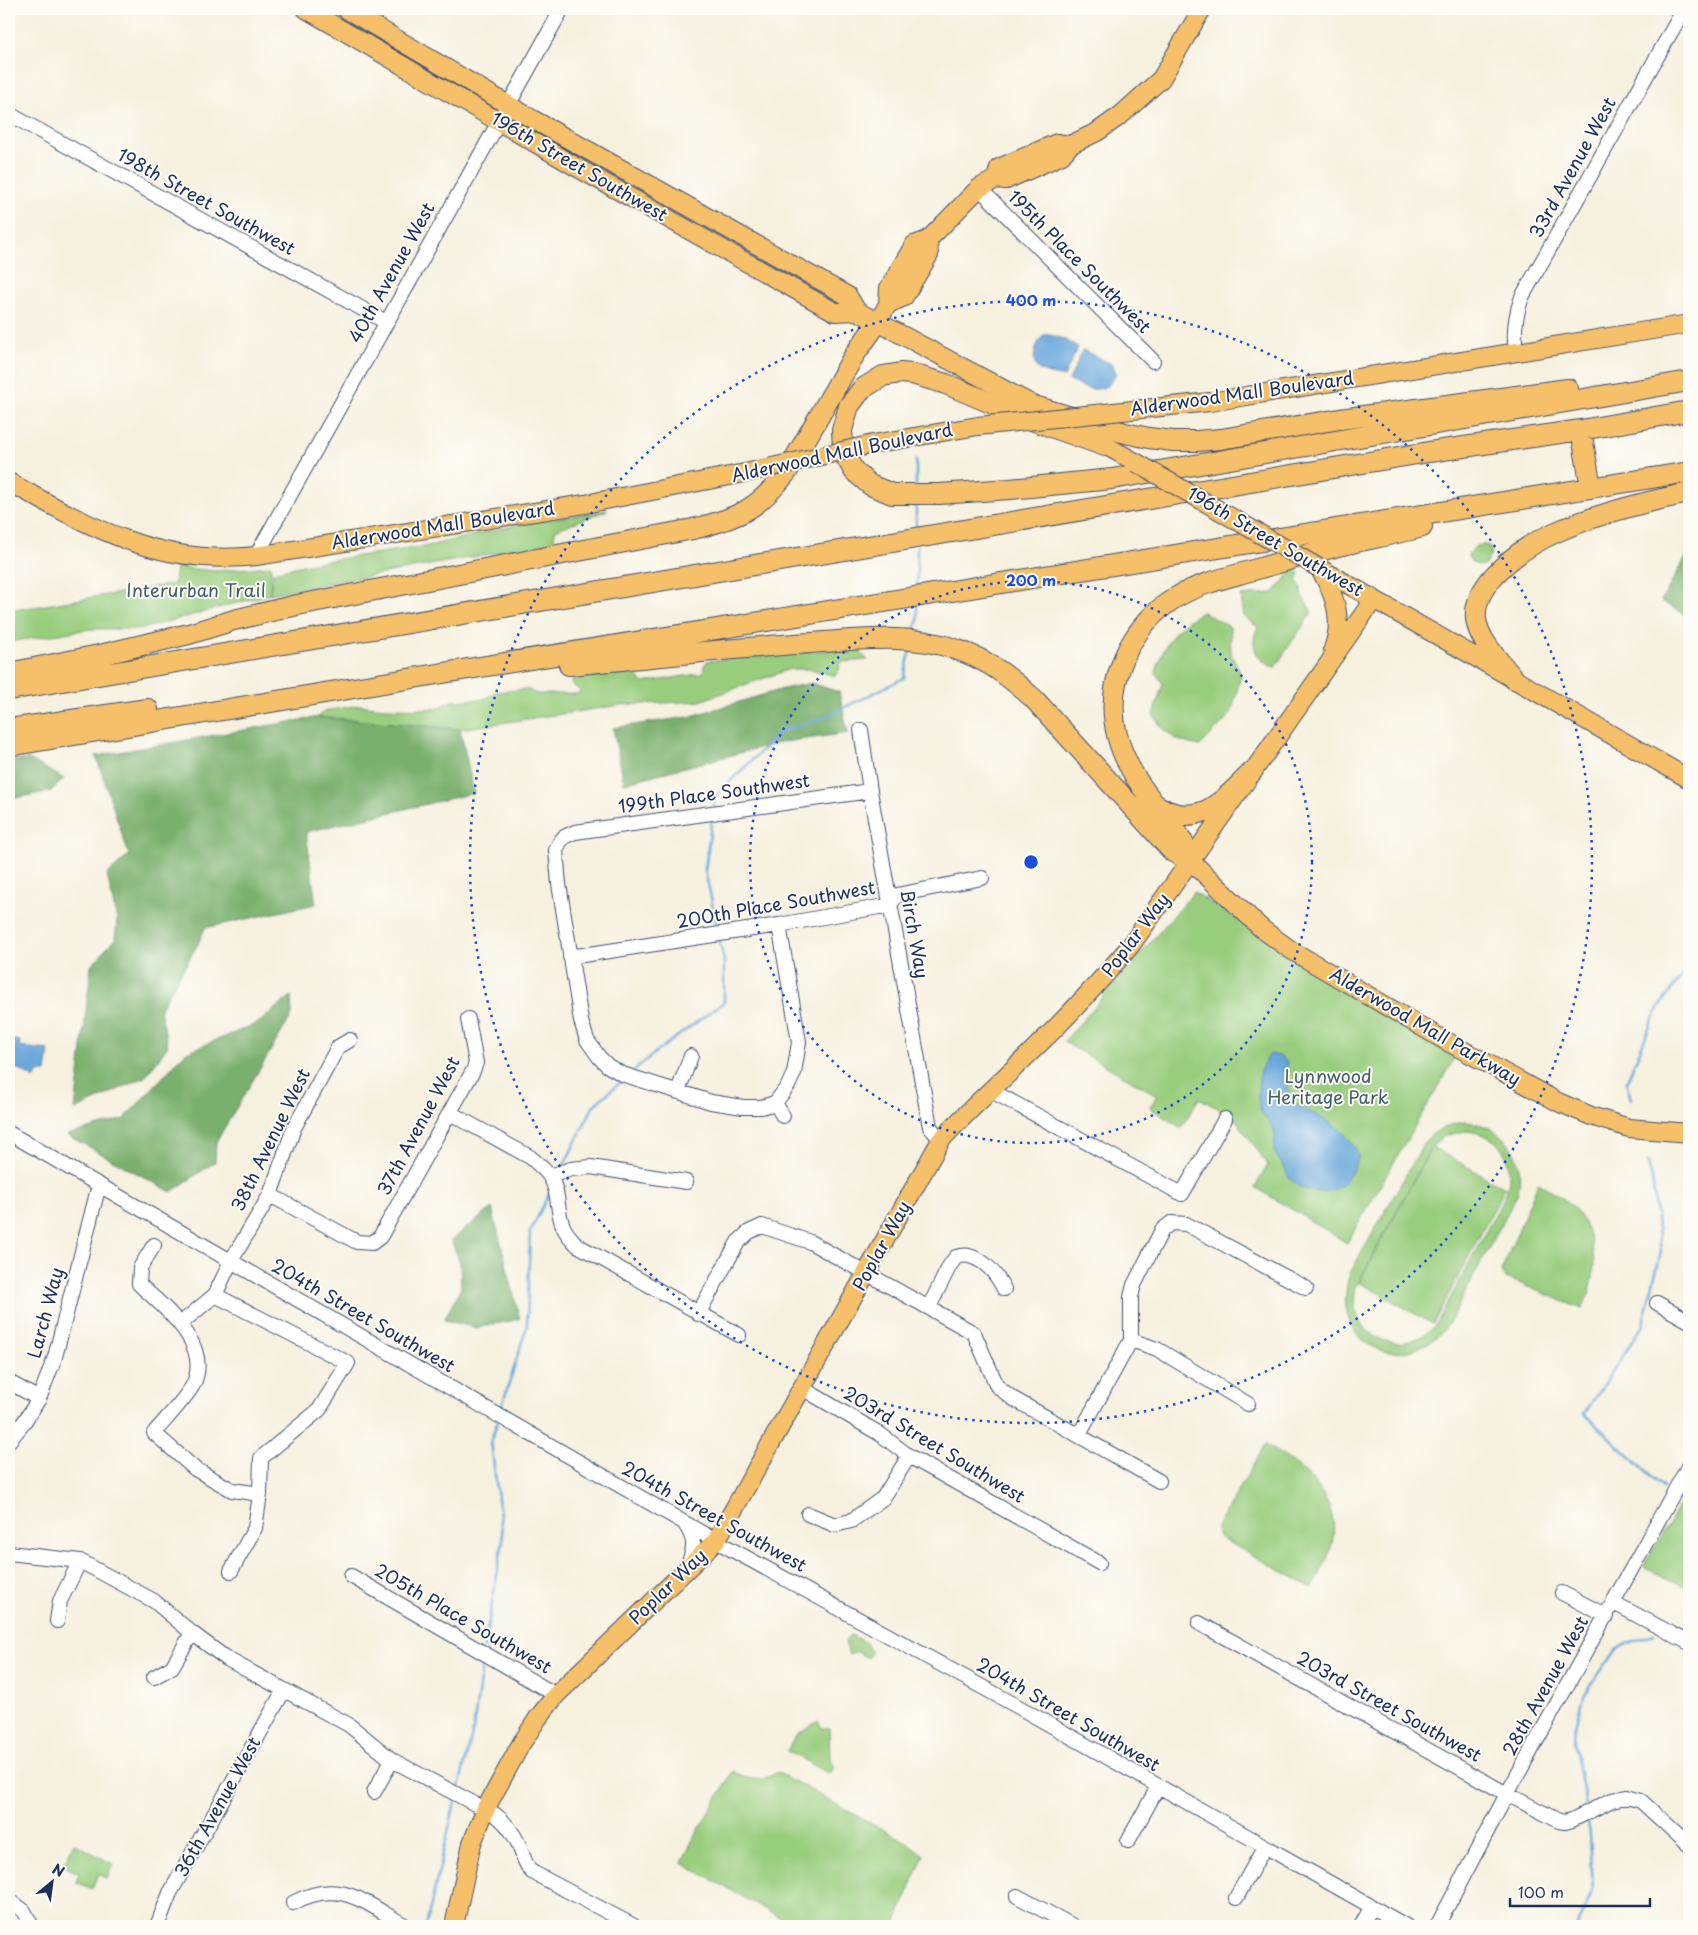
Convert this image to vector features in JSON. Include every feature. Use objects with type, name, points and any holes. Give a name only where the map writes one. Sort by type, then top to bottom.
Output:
[{"type":"highway","points":[[9,673],[180,636],[234,620],[313,602],[693,529],[727,520],[743,513],[761,500],[787,472],[856,354],[878,322]]},
{"type":"highway","points":[[1105,446],[1026,418],[946,384],[912,374],[901,373],[883,376],[862,388],[848,406],[842,430],[843,447],[847,459],[854,470],[870,485],[892,494],[939,494],[1112,479],[1689,381]]},
{"type":"highway","points":[[1038,407],[1125,433],[1173,441],[1197,441],[1517,395],[1689,376]]},
{"type":"highway","points":[[9,690],[1689,411]]},
{"type":"highway","points":[[1581,430],[1590,488]]},
{"type":"highway","points":[[9,746],[437,674],[1689,472]]},
{"type":"highway","points":[[1514,679],[1485,642],[1476,618],[1477,606],[1481,596],[1494,576],[1526,550],[1554,533],[1621,510],[1689,493]]},
{"type":"highway","points":[[1190,861],[1180,836],[1134,778],[1117,734],[1114,714],[1115,694],[1124,658],[1132,642],[1145,624],[1161,608],[1177,597],[1229,577],[1324,550],[1392,535],[1538,497]]},
{"type":"highway","points":[[9,729],[114,713],[437,674],[571,665],[745,647],[871,639],[930,642],[957,649],[982,660],[1016,682],[1034,699],[1173,852],[1190,861]]},
{"type":"highway","points":[[1155,804],[1177,816],[1187,817],[1201,814],[1232,791],[1252,772]]},
{"type":"main road","name":"196th Street Southwest","points":[[306,9],[642,204],[835,312],[857,311],[1038,407],[1689,779]]},
{"type":"main road","name":"196th Street Southwest","points":[[346,9],[509,105],[848,296],[857,311]]},
{"type":"main road","points":[[878,322],[888,304],[889,288],[914,246],[928,240],[979,188],[996,179],[999,168],[1057,143],[1070,145],[1097,132],[1117,119],[1160,79],[1202,9]]},
{"type":"main road","name":"Alderwood Mall Boulevard","points":[[9,482],[83,522],[137,545],[159,551],[226,559],[256,556],[585,504],[750,472],[873,444],[978,426],[1210,402],[1689,324]]},
{"type":"main road","points":[[1319,568],[1330,586],[1336,602],[1338,625],[1336,640],[1327,664]]},
{"type":"main road","name":"Poplar Way","points":[[454,1926],[472,1843],[486,1808],[521,1744],[538,1718],[556,1695],[716,1541],[941,1140],[1092,992],[1131,945],[1374,599]]},
{"type":"main road","name":"Alderwood Mall Parkway","points":[[1190,861],[1262,929],[1291,950],[1513,1078],[1558,1102],[1591,1116],[1629,1128],[1689,1133]]},
{"type":"street","name":"40th Avenue West","points":[[256,556],[562,9]]},
{"type":"street","name":"33rd Avenue West","points":[[1516,352],[1513,328],[1522,297],[1684,9]]},
{"type":"street","name":"198th Street Southwest","points":[[9,114],[386,322]]},
{"type":"street","name":"195th Place Southwest","points":[[979,188],[1153,361]]},
{"type":"street","name":"Birch Way","points":[[862,730],[870,791],[930,1127],[941,1140]]},
{"type":"street","name":"199th Place Southwest","points":[[570,957],[556,850],[564,837],[575,832],[870,791]]},
{"type":"street","name":"200th Place Southwest","points":[[570,957],[779,925],[890,905],[897,895],[982,878]]},
{"type":"street","points":[[570,957],[581,1021],[587,1040],[608,1066],[622,1074],[711,1102],[743,1107],[761,1107],[775,1103],[788,1086],[794,1074],[799,1042],[779,925]]},
{"type":"street","name":"37th Avenue West","points":[[270,1195],[348,1238],[365,1244],[372,1243],[385,1228],[476,1063],[468,1019]]},
{"type":"street","name":"38th Avenue West","points":[[215,1295],[231,1261],[270,1195],[294,1128],[338,1047],[350,1040]]},
{"type":"street","points":[[678,1091],[691,1056]]},
{"type":"street","points":[[990,1090],[1182,1194],[1225,1119]]},
{"type":"street","points":[[775,1103],[783,1116]]},
{"type":"street","points":[[450,1113],[530,1158],[542,1167],[550,1176],[555,1188],[562,1224],[568,1235],[577,1245],[698,1314],[739,1335]]},
{"type":"street","name":"204th Street Southwest","points":[[9,1133],[716,1541],[1015,1705],[1264,1848],[1406,1926]]},
{"type":"street","points":[[550,1176],[571,1169],[591,1168],[686,1182]]},
{"type":"street","name":"Larch Way","points":[[9,1441],[22,1426],[39,1399],[57,1349],[99,1185]]},
{"type":"street","points":[[1079,1435],[1131,1340],[1131,1296],[1134,1285],[1162,1230],[1171,1223],[1186,1224],[1306,1288]]},
{"type":"street","points":[[698,1314],[738,1242],[749,1232],[762,1226],[810,1242],[974,1333],[997,1386],[1012,1398],[1159,1480]]},
{"type":"street","points":[[154,1245],[140,1268],[139,1284],[180,1324],[193,1346],[198,1369],[192,1386],[154,1433],[195,1469],[210,1478],[232,1490],[260,1494]]},
{"type":"street","points":[[929,1307],[956,1257],[968,1255],[980,1262],[992,1270],[1004,1289]]},
{"type":"street","points":[[180,1324],[215,1295],[348,1363],[319,1410],[260,1458],[260,1494],[255,1528],[231,1571]]},
{"type":"street","points":[[1657,1303],[1689,1321]]},
{"type":"street","points":[[1131,1340],[1156,1349],[1248,1404]]},
{"type":"street","points":[[9,1382],[39,1399]]},
{"type":"street","name":"203rd Street Southwest","points":[[802,1388],[880,1434],[909,1456],[1099,1563]]},
{"type":"street","points":[[808,1514],[835,1525],[851,1521],[883,1498],[909,1456]]},
{"type":"street","name":"28th Avenue West","points":[[1437,1926],[1689,1465]]},
{"type":"street","points":[[685,1523],[692,1535],[694,1544],[688,1568]]},
{"type":"street","points":[[9,1554],[80,1561],[154,1601],[192,1634],[227,1659],[349,1725],[392,1760],[498,1816],[518,1842],[527,1867],[532,1872],[634,1926]]},
{"type":"street","points":[[57,1621],[60,1601],[80,1561]]},
{"type":"street","name":"205th Place Southwest","points":[[351,1576],[556,1695]]},
{"type":"street","points":[[1562,1593],[1607,1616]]},
{"type":"street","points":[[1614,1603],[1689,1643]]},
{"type":"street","name":"203rd Street Southwest","points":[[1199,1623],[1559,1821],[1572,1820],[1612,1800],[1627,1796],[1641,1801],[1689,1845]]},
{"type":"street","points":[[154,1677],[172,1667],[192,1634]]},
{"type":"street","name":"36th Avenue West","points":[[157,1926],[170,1893],[284,1690]]},
{"type":"street","points":[[374,1792],[392,1760]]},
{"type":"street","points":[[1128,1842],[1158,1787]]},
{"type":"street","points":[[1236,1898],[1264,1848]]},
{"type":"street","points":[[293,1903],[308,1894],[326,1891],[348,1894],[406,1926]]},
{"type":"street","points":[[1017,1896],[1072,1926]]},
{"type":"street","points":[[9,1900],[24,1911],[32,1926]]},
{"type":"street","points":[[1361,1926],[1371,1908]]},
{"type":"green space","points":[[608,510],[555,530],[554,544],[270,594],[273,572],[312,563],[428,546],[521,524]]},
{"type":"green space","points":[[1476,546],[1489,546],[1492,553],[1485,565],[1479,565],[1470,560],[1468,554]]},
{"type":"green space","points":[[1689,552],[1689,617],[1661,601]]},
{"type":"green space","name":"Interurban Trail","points":[[271,566],[270,594],[141,629],[90,629],[9,642],[9,611],[174,584],[176,567],[215,571]]},
{"type":"green space","points":[[1293,570],[1300,573],[1297,581],[1301,587],[1301,594],[1312,612],[1275,667],[1268,665],[1256,652],[1254,640],[1258,627],[1244,617],[1241,596],[1273,593]]},
{"type":"green space","points":[[1203,612],[1230,627],[1231,654],[1241,675],[1231,714],[1200,746],[1178,740],[1163,728],[1153,715],[1163,684],[1156,673],[1162,653],[1178,629]]},
{"type":"green space","points":[[859,647],[861,653],[868,660],[841,662],[835,676],[810,669],[790,669],[700,701],[622,705],[460,729],[318,717],[325,711],[360,705],[383,708],[437,709],[452,701],[484,699],[496,692],[527,689],[536,694],[578,694],[580,691],[572,684],[572,680],[578,678],[629,672],[636,675],[643,683],[703,673],[707,661]]},
{"type":"green space","points":[[811,683],[839,692],[848,733],[778,743],[624,783],[613,728],[688,717],[783,689]]},
{"type":"green space","points":[[318,717],[460,729],[474,793],[306,832],[316,904],[205,928],[198,944],[160,1009],[168,1046],[145,1077],[75,1110],[91,966],[115,939],[117,920],[107,875],[129,855],[96,756]]},
{"type":"green space","points":[[29,759],[64,779],[51,791],[11,799],[9,824],[9,762]]},
{"type":"green space","name":"Lynnwood Heritage Park","points":[[1194,892],[1455,1057],[1347,1243],[1255,1187],[1268,1165],[1234,1117],[1199,1098],[1181,1128],[1150,1108],[1157,1095],[1064,1042]]},
{"type":"green space","points":[[291,996],[292,1015],[216,1142],[215,1162],[171,1192],[67,1135],[124,1119],[185,1053],[258,1023]]},
{"type":"green space","points":[[1459,1123],[1479,1124],[1491,1129],[1510,1145],[1516,1156],[1519,1168],[1520,1181],[1517,1195],[1449,1323],[1431,1341],[1412,1350],[1392,1352],[1374,1348],[1359,1337],[1349,1321],[1346,1299],[1350,1273],[1426,1140],[1439,1130]],"holes":[[[1465,1131],[1489,1137],[1498,1144],[1508,1161],[1508,1184],[1505,1196],[1437,1323],[1424,1335],[1409,1341],[1394,1342],[1380,1339],[1368,1331],[1359,1319],[1355,1305],[1356,1287],[1430,1149],[1359,1282],[1433,1324],[1505,1188],[1432,1147],[1444,1136]]]},
{"type":"green space","points":[[1538,1183],[1573,1207],[1580,1215],[1589,1234],[1594,1267],[1589,1293],[1582,1309],[1504,1277],[1501,1272]]},
{"type":"green space","points":[[492,1208],[520,1319],[476,1328],[444,1320],[461,1288],[460,1263],[451,1240]]},
{"type":"green space","points":[[1265,1445],[1303,1471],[1323,1494],[1330,1508],[1333,1522],[1332,1544],[1325,1564],[1312,1588],[1219,1537],[1216,1529]]},
{"type":"green space","points":[[1689,1487],[1689,1588],[1643,1567]]},
{"type":"green space","points":[[851,1635],[866,1643],[871,1652],[868,1658],[857,1652],[849,1655],[845,1641]]},
{"type":"green space","points":[[818,1721],[822,1728],[829,1728],[830,1759],[834,1767],[830,1774],[787,1751],[796,1735]]},
{"type":"green space","points":[[733,1771],[750,1779],[765,1778],[777,1772],[908,1843],[924,1855],[894,1926],[795,1926],[682,1863],[691,1843]]},
{"type":"green space","points":[[74,1843],[113,1864],[107,1879],[98,1874],[92,1889],[76,1882],[79,1873],[63,1866]]},
{"type":"water","points":[[1044,335],[1058,337],[1078,347],[1064,377],[1042,371],[1035,365],[1036,348]]},
{"type":"water","points":[[1083,350],[1111,364],[1116,372],[1113,380],[1108,385],[1102,388],[1089,389],[1069,380]]},
{"type":"water","points":[[9,1039],[20,1041],[19,1047],[49,1050],[46,1072],[39,1072],[34,1079],[19,1069],[9,1066]]},
{"type":"water","points":[[1270,1054],[1279,1056],[1287,1062],[1288,1090],[1293,1103],[1332,1124],[1354,1145],[1359,1156],[1353,1170],[1344,1183],[1332,1190],[1317,1192],[1296,1184],[1290,1179],[1276,1154],[1274,1130],[1271,1123],[1261,1112],[1258,1098],[1260,1073]]},
{"type":"waterway","points":[[916,459],[916,485]]},
{"type":"waterway","points":[[916,501],[916,530]]},
{"type":"waterway","points":[[917,546],[917,588]]},
{"type":"waterway","points":[[914,632],[918,619],[917,603]]},
{"type":"waterway","points":[[714,807],[716,795],[782,731],[823,718],[904,678],[911,648]]},
{"type":"waterway","points":[[712,818],[705,870],[718,931]]},
{"type":"waterway","points":[[632,1072],[724,1002],[724,961],[719,938]]},
{"type":"waterway","points":[[1631,1099],[1626,1083],[1657,1010],[1689,966]]},
{"type":"waterway","points":[[563,1167],[594,1105],[623,1080]]},
{"type":"waterway","points":[[1648,1163],[1652,1178],[1661,1252],[1642,1327],[1584,1414],[1663,1487]]},
{"type":"waterway","points":[[500,1412],[527,1326],[530,1232],[550,1192]]},
{"type":"waterway","points":[[484,1648],[503,1540],[491,1441],[498,1420]]},
{"type":"waterway","points":[[1678,1500],[1689,1509]]},
{"type":"waterway","points":[[1586,1807],[1573,1734],[1583,1697],[1616,1649],[1653,1633]]},
{"type":"waterway","points":[[458,1791],[473,1730],[483,1659]]},
{"type":"waterway","points":[[426,1926],[456,1798]]},
{"type":"waterway","points":[[1577,1926],[1593,1890],[1590,1834],[1587,1817]]}]
